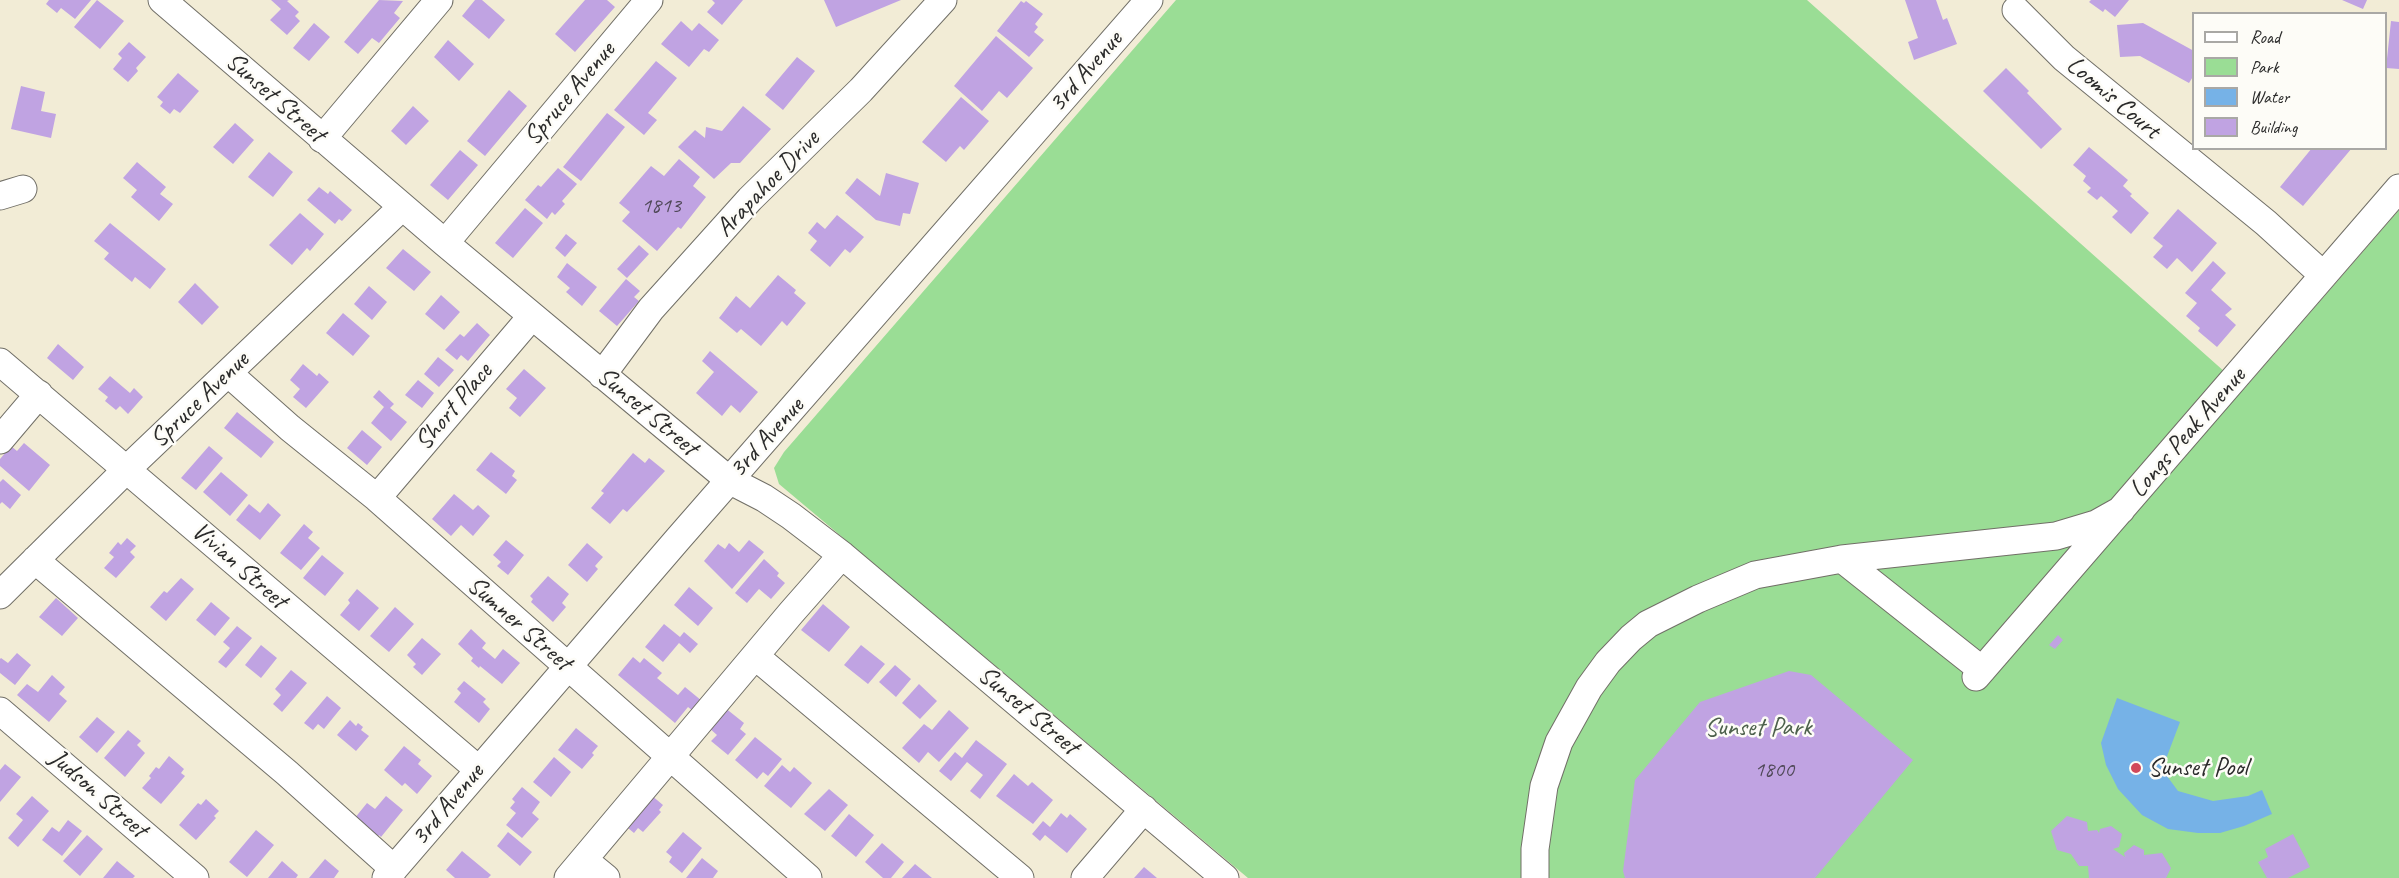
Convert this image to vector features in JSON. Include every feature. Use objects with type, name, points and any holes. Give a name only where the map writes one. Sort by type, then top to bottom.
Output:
[{"type":"street","name":"Sunset Street","points":[[162,0],[402,207],[729,480],[764,498],[842,555],[1226,878]]},
{"type":"street","points":[[322,139],[439,0]]},
{"type":"street","name":"Spruce Avenue","points":[[445,243],[649,0]]},
{"type":"street","name":"Arapahoe Drive","points":[[602,375],[651,309],[750,199],[861,90],[943,0]]},
{"type":"street","name":"3rd Avenue","points":[[393,874],[567,666],[1149,0]]},
{"type":"street","name":"Loomis Court","points":[[2016,10],[2064,58],[2266,223],[2323,275]]},
{"type":"street","name":"Longs Peak Avenue","points":[[1842,560],[1979,673],[2399,188]]},
{"type":"street","name":"Spruce Avenue","points":[[0,595],[127,469],[402,207]]},
{"type":"street","name":"Short Place","points":[[377,498],[532,316]]},
{"type":"street","name":"Vivian Street","points":[[0,362],[479,770]]},
{"type":"street","name":"Sumner Street","points":[[228,373],[290,428],[377,498],[808,878]]},
{"type":"street","points":[[0,440],[39,394]]},
{"type":"street","points":[[1535,878],[1535,849],[1540,810],[1550,765],[1559,742],[1589,688],[1619,649],[1641,629],[1744,579],[1792,567],[2029,540],[2074,531],[2121,510]]},
{"type":"street","points":[[2029,540],[2066,573]]},
{"type":"street","points":[[606,878],[576,869],[842,555]]},
{"type":"street","points":[[35,560],[287,772],[393,874]]},
{"type":"street","points":[[755,656],[1020,878]]},
{"type":"street","name":"Judson Street","points":[[0,711],[195,878]]},
{"type":"street","points":[[1085,878],[1144,809]]},
{"type":"green space","name":"Sunset Park","points":[[1176,0],[1807,0],[2244,389],[2399,210],[2399,878],[1248,878],[779,484],[774,468],[784,452]]},
{"type":"water","name":"Sunset Pool","points":[[2117,698],[2180,722],[2166,759],[2164,772],[2178,791],[2213,801],[2248,796],[2262,790],[2272,814],[2220,833],[2168,829],[2142,815],[2118,789],[2106,765],[2101,743]]},
{"type":"building","points":[[49,0],[91,0],[75,19],[61,8],[57,13],[46,4]]},
{"type":"building","points":[[97,0],[124,21],[100,49],[74,27]]},
{"type":"building","points":[[271,0],[289,0],[287,1],[299,12],[295,16],[300,21],[287,35],[270,20],[281,9]]},
{"type":"building","points":[[379,0],[403,1],[394,13],[400,18],[379,43],[372,38],[358,54],[344,42]]},
{"type":"building","points":[[475,0],[482,0],[505,20],[489,39],[462,16]]},
{"type":"building","points":[[585,0],[607,0],[615,7],[575,52],[555,34]]},
{"type":"building","points":[[712,0],[743,0],[722,25],[707,12],[715,3]]},
{"type":"building","points":[[824,0],[901,0],[836,27]]},
{"type":"building","points":[[1905,0],[1936,0],[1943,20],[1947,18],[1957,44],[1914,60],[1908,42],[1918,38]]},
{"type":"building","points":[[2091,0],[2129,0],[2115,17],[2105,9],[2103,12],[2089,2]]},
{"type":"building","points":[[2342,0],[2367,0],[2363,9]]},
{"type":"building","points":[[1021,1],[1024,3],[1026,1],[1043,14],[1035,24],[1038,27],[1034,32],[1044,40],[1029,57],[997,31]]},
{"type":"building","points":[[681,21],[692,31],[699,23],[719,40],[709,52],[704,49],[689,67],[661,44]]},
{"type":"building","points":[[2391,21],[2399,22],[2399,69],[2387,68]]},
{"type":"building","points":[[314,23],[330,37],[309,61],[293,48]]},
{"type":"building","points":[[2143,23],[2192,50],[2192,78],[2189,83],[2140,56],[2120,57],[2117,25]]},
{"type":"building","points":[[996,36],[1033,68],[1007,98],[999,91],[982,111],[954,86]]},
{"type":"building","points":[[448,40],[474,64],[459,81],[434,57]]},
{"type":"building","points":[[129,42],[146,57],[128,82],[113,69],[122,58],[118,54]]},
{"type":"building","points":[[797,57],[815,71],[783,110],[765,95]]},
{"type":"building","points":[[656,61],[677,78],[648,113],[657,120],[644,135],[614,110]]},
{"type":"building","points":[[2006,68],[2062,129],[2041,149],[1983,91]]},
{"type":"building","points":[[178,73],[199,91],[180,113],[174,109],[170,114],[160,106],[163,102],[157,97]]},
{"type":"building","points":[[21,86],[45,92],[41,111],[56,114],[51,138],[11,129]]},
{"type":"building","points":[[509,90],[527,106],[485,156],[467,141]]},
{"type":"building","points":[[961,97],[989,121],[964,150],[960,146],[946,162],[922,142]]},
{"type":"building","points":[[413,106],[429,121],[406,145],[391,131]]},
{"type":"building","points":[[743,106],[771,129],[740,163],[731,163],[714,179],[678,147],[695,130],[705,138],[706,127],[722,131]]},
{"type":"building","points":[[607,113],[625,127],[581,181],[563,167]]},
{"type":"building","points":[[235,123],[254,140],[233,164],[213,147]]},
{"type":"building","points":[[2089,147],[2128,180],[2123,186],[2132,194],[2130,196],[2149,213],[2131,234],[2112,217],[2118,211],[2101,196],[2097,200],[2087,192],[2091,188],[2083,181],[2086,176],[2073,165]]},
{"type":"building","points":[[460,150],[478,165],[448,200],[430,185]]},
{"type":"building","points":[[2310,150],[2350,150],[2303,206],[2280,187]]},
{"type":"building","points":[[269,152],[293,172],[273,197],[248,177]]},
{"type":"building","points":[[679,159],[700,177],[693,186],[706,197],[681,229],[678,227],[657,251],[622,221],[630,212],[619,203],[651,166],[664,176]]},
{"type":"building","points":[[137,162],[166,187],[160,194],[173,204],[159,221],[131,197],[137,190],[123,178]]},
{"type":"building","points":[[558,168],[577,184],[562,201],[565,204],[555,215],[552,212],[547,219],[525,200],[538,185],[541,187]]},
{"type":"building","points":[[886,173],[919,183],[910,214],[903,213],[900,226],[876,220],[845,193],[857,178],[880,196]]},
{"type":"building","points":[[319,187],[328,194],[330,191],[352,210],[342,221],[339,219],[335,224],[307,200]]},
{"type":"building","points":[[525,208],[543,223],[513,258],[495,243]]},
{"type":"building","points":[[2178,209],[2217,243],[2192,272],[2177,258],[2167,269],[2153,257],[2163,246],[2153,238]]},
{"type":"building","points":[[300,213],[324,234],[310,251],[307,248],[292,265],[269,245]]},
{"type":"building","points":[[837,215],[864,237],[850,253],[845,249],[830,267],[810,250],[817,241],[808,233],[817,222],[825,229]]},
{"type":"building","points":[[110,223],[166,269],[150,289],[135,277],[132,282],[104,259],[109,253],[94,241]]},
{"type":"building","points":[[566,234],[577,243],[565,257],[555,248]]},
{"type":"building","points":[[639,245],[649,254],[627,278],[617,269]]},
{"type":"building","points":[[403,249],[431,272],[414,291],[386,268]]},
{"type":"building","points":[[2213,261],[2226,273],[2211,290],[2232,309],[2225,315],[2236,325],[2217,347],[2198,331],[2200,328],[2186,316],[2197,303],[2185,293]]},
{"type":"building","points":[[567,263],[597,287],[582,306],[566,292],[570,288],[557,277]]},
{"type":"building","points":[[778,275],[796,290],[794,293],[806,303],[787,326],[782,321],[761,346],[741,329],[737,333],[719,318],[736,296],[750,308]]},
{"type":"building","points":[[626,279],[640,291],[634,297],[639,301],[617,326],[599,311]]},
{"type":"building","points":[[195,283],[219,307],[202,325],[178,302]]},
{"type":"building","points":[[369,286],[387,302],[372,320],[354,304]]},
{"type":"building","points":[[441,295],[460,312],[444,330],[425,314]]},
{"type":"building","points":[[343,313],[370,336],[353,356],[326,333]]},
{"type":"building","points":[[477,323],[490,335],[468,361],[461,355],[457,360],[445,350],[460,334],[464,337]]},
{"type":"building","points":[[58,344],[84,367],[73,380],[47,358]]},
{"type":"building","points":[[710,351],[758,392],[740,413],[731,405],[722,416],[696,393],[714,372],[702,361]]},
{"type":"building","points":[[438,357],[454,370],[439,387],[424,374]]},
{"type":"building","points":[[303,364],[317,376],[319,373],[329,382],[306,408],[293,397],[300,389],[290,380]]},
{"type":"building","points":[[524,369],[546,388],[520,417],[509,408],[517,398],[506,389]]},
{"type":"building","points":[[110,376],[130,393],[134,388],[143,397],[128,414],[120,406],[116,410],[105,401],[108,397],[98,389]]},
{"type":"building","points":[[418,380],[434,393],[422,408],[405,395]]},
{"type":"building","points":[[379,390],[394,404],[390,408],[407,422],[391,441],[371,423],[384,407],[373,397]]},
{"type":"building","points":[[237,412],[274,442],[261,458],[224,428]]},
{"type":"building","points":[[362,430],[382,447],[367,465],[347,448]]},
{"type":"building","points":[[24,443],[50,465],[29,491],[0,466],[0,459],[11,446],[17,451]]},
{"type":"building","points":[[209,446],[223,458],[196,490],[181,478]]},
{"type":"building","points":[[491,452],[515,471],[512,476],[517,480],[506,494],[476,470]]},
{"type":"building","points":[[633,453],[645,463],[649,458],[665,471],[627,512],[623,509],[610,524],[591,508],[604,493],[601,491]]},
{"type":"building","points":[[221,472],[248,495],[230,516],[203,492]]},
{"type":"building","points":[[3,479],[21,495],[10,509],[2,502],[0,504],[0,482]]},
{"type":"building","points":[[454,494],[473,510],[478,505],[490,516],[473,536],[461,525],[451,536],[432,519]]},
{"type":"building","points":[[268,503],[281,515],[260,540],[236,520],[249,504],[260,513]]},
{"type":"building","points":[[304,524],[313,532],[308,538],[320,548],[301,570],[280,553]]},
{"type":"building","points":[[127,538],[136,546],[130,552],[135,557],[116,578],[104,568],[114,557],[109,553],[118,542],[121,545]]},
{"type":"building","points":[[506,540],[524,555],[508,575],[497,566],[501,562],[493,555]]},
{"type":"building","points":[[749,540],[764,552],[732,589],[704,561],[718,544],[725,549],[729,543],[739,552]]},
{"type":"building","points":[[587,543],[603,557],[595,566],[598,569],[587,582],[568,565]]},
{"type":"building","points":[[322,555],[344,573],[325,596],[303,578]]},
{"type":"building","points":[[764,559],[779,573],[777,576],[785,583],[771,599],[759,589],[747,603],[735,593]]},
{"type":"building","points":[[548,576],[569,594],[562,603],[566,607],[553,622],[531,602],[533,599],[530,596]]},
{"type":"building","points":[[181,578],[194,589],[166,621],[150,607],[164,591],[167,593]]},
{"type":"building","points":[[689,587],[713,608],[698,626],[674,605]]},
{"type":"building","points":[[357,589],[379,608],[359,631],[340,615],[350,603],[348,600]]},
{"type":"building","points":[[56,598],[78,618],[62,636],[39,617]]},
{"type":"building","points":[[211,602],[230,618],[215,636],[196,620]]},
{"type":"building","points":[[823,604],[850,627],[829,652],[801,630]]},
{"type":"building","points":[[395,607],[414,624],[389,652],[370,636]]},
{"type":"building","points":[[664,624],[680,637],[684,632],[698,644],[690,653],[679,643],[663,662],[645,647]]},
{"type":"building","points":[[237,626],[252,638],[226,668],[218,662],[230,648],[223,642]]},
{"type":"building","points":[[471,629],[486,643],[482,648],[495,659],[503,649],[520,663],[502,684],[471,661],[473,658],[458,644]]},
{"type":"building","points":[[2058,635],[2063,640],[2055,649],[2049,645]]},
{"type":"building","points":[[422,638],[441,654],[422,675],[413,667],[416,664],[407,655]]},
{"type":"building","points":[[261,645],[277,658],[261,678],[245,665]]},
{"type":"building","points":[[861,645],[885,664],[868,684],[844,665]]},
{"type":"building","points":[[17,653],[31,665],[15,685],[0,673],[0,659],[8,663]]},
{"type":"building","points":[[633,657],[640,663],[644,658],[662,673],[657,678],[678,695],[685,687],[702,701],[693,711],[688,707],[675,723],[618,675]]},
{"type":"building","points":[[895,665],[911,679],[896,697],[879,682]]},
{"type":"building","points":[[291,670],[307,683],[282,712],[273,704],[281,695],[275,689]]},
{"type":"building","points":[[1789,671],[1811,675],[1913,760],[1815,878],[1625,878],[1623,871],[1635,780],[1700,702]]},
{"type":"building","points":[[52,675],[65,687],[59,694],[67,701],[49,722],[17,695],[27,684],[38,692]]},
{"type":"building","points":[[464,681],[486,699],[483,702],[490,709],[479,723],[454,702],[461,693],[457,689]]},
{"type":"building","points":[[919,684],[937,701],[920,719],[902,703]]},
{"type":"building","points":[[327,696],[341,708],[324,729],[318,724],[313,730],[304,723]]},
{"type":"building","points":[[724,707],[744,723],[740,729],[746,734],[728,755],[711,741],[717,735],[708,727]]},
{"type":"building","points":[[949,710],[969,728],[939,762],[928,752],[919,763],[902,748],[924,724],[932,730]]},
{"type":"building","points":[[97,717],[115,732],[97,753],[79,737]]},
{"type":"building","points":[[350,720],[356,726],[358,723],[363,727],[361,730],[369,736],[356,751],[337,735]]},
{"type":"building","points":[[576,728],[598,746],[592,753],[594,755],[582,769],[558,750]]},
{"type":"building","points":[[128,730],[141,741],[137,745],[145,753],[125,777],[104,758]]},
{"type":"building","points":[[755,737],[782,759],[768,776],[763,772],[757,779],[735,760]]},
{"type":"building","points":[[976,740],[1007,764],[980,799],[970,791],[983,775],[967,762],[951,781],[939,771],[955,752],[962,758]]},
{"type":"building","points":[[404,746],[421,760],[418,764],[432,776],[417,794],[405,783],[402,786],[384,770]]},
{"type":"building","points":[[169,756],[184,769],[181,773],[185,776],[161,804],[142,788],[151,778],[149,776],[156,767],[159,769]]},
{"type":"building","points":[[554,757],[571,772],[551,797],[533,782]]},
{"type":"building","points":[[5,764],[21,777],[0,802],[0,770]]},
{"type":"building","points":[[782,765],[790,772],[794,767],[812,783],[791,808],[764,786]]},
{"type":"building","points":[[1014,774],[1028,786],[1032,782],[1053,800],[1033,824],[996,796]]},
{"type":"building","points":[[522,787],[540,802],[532,813],[539,819],[522,838],[506,825],[516,813],[510,808],[515,802],[512,799]]},
{"type":"building","points":[[829,789],[848,805],[825,831],[804,814]]},
{"type":"building","points":[[651,795],[663,805],[659,810],[661,812],[643,832],[638,828],[634,833],[623,824]]},
{"type":"building","points":[[32,796],[49,811],[18,847],[8,838],[23,820],[16,814]]},
{"type":"building","points":[[386,796],[403,810],[381,837],[379,835],[373,843],[350,824],[367,803],[375,809]]},
{"type":"building","points":[[206,799],[219,811],[214,816],[216,818],[196,840],[179,825],[198,803],[201,805]]},
{"type":"building","points":[[1061,813],[1067,818],[1070,814],[1087,829],[1067,853],[1045,835],[1040,841],[1032,834],[1043,821],[1050,827]]},
{"type":"building","points":[[849,814],[874,835],[856,857],[831,836]]},
{"type":"building","points":[[2067,816],[2087,822],[2088,831],[2097,830],[2099,833],[2100,829],[2111,826],[2122,834],[2119,847],[2113,849],[2125,857],[2124,853],[2134,845],[2144,850],[2144,855],[2162,853],[2171,868],[2166,878],[2089,878],[2088,866],[2079,866],[2071,854],[2057,850],[2051,831]]},
{"type":"building","points":[[68,820],[82,831],[62,856],[42,840],[52,827],[59,832]]},
{"type":"building","points":[[256,830],[274,845],[247,877],[229,862]]},
{"type":"building","points":[[508,832],[532,852],[520,866],[497,846]]},
{"type":"building","points":[[683,832],[702,848],[682,873],[669,862],[672,857],[666,852]]},
{"type":"building","points":[[2293,834],[2310,867],[2288,878],[2267,878],[2258,862],[2268,857],[2265,849]]},
{"type":"building","points":[[87,835],[103,849],[80,876],[63,861]]},
{"type":"building","points":[[882,843],[904,862],[891,878],[883,878],[865,862]]},
{"type":"building","points":[[462,851],[491,875],[488,878],[455,878],[446,870]]},
{"type":"building","points":[[702,858],[718,871],[713,878],[686,878]]},
{"type":"building","points":[[325,859],[339,871],[334,878],[309,878]]},
{"type":"building","points":[[117,861],[135,876],[133,878],[103,878]]},
{"type":"building","points":[[282,861],[298,875],[296,878],[268,878]]},
{"type":"building","points":[[915,864],[932,878],[902,878]]},
{"type":"building","points":[[1144,867],[1157,878],[1134,878]]},
{"type":"place","name":"Sunset Pool","points":[[2136,768]]}]
